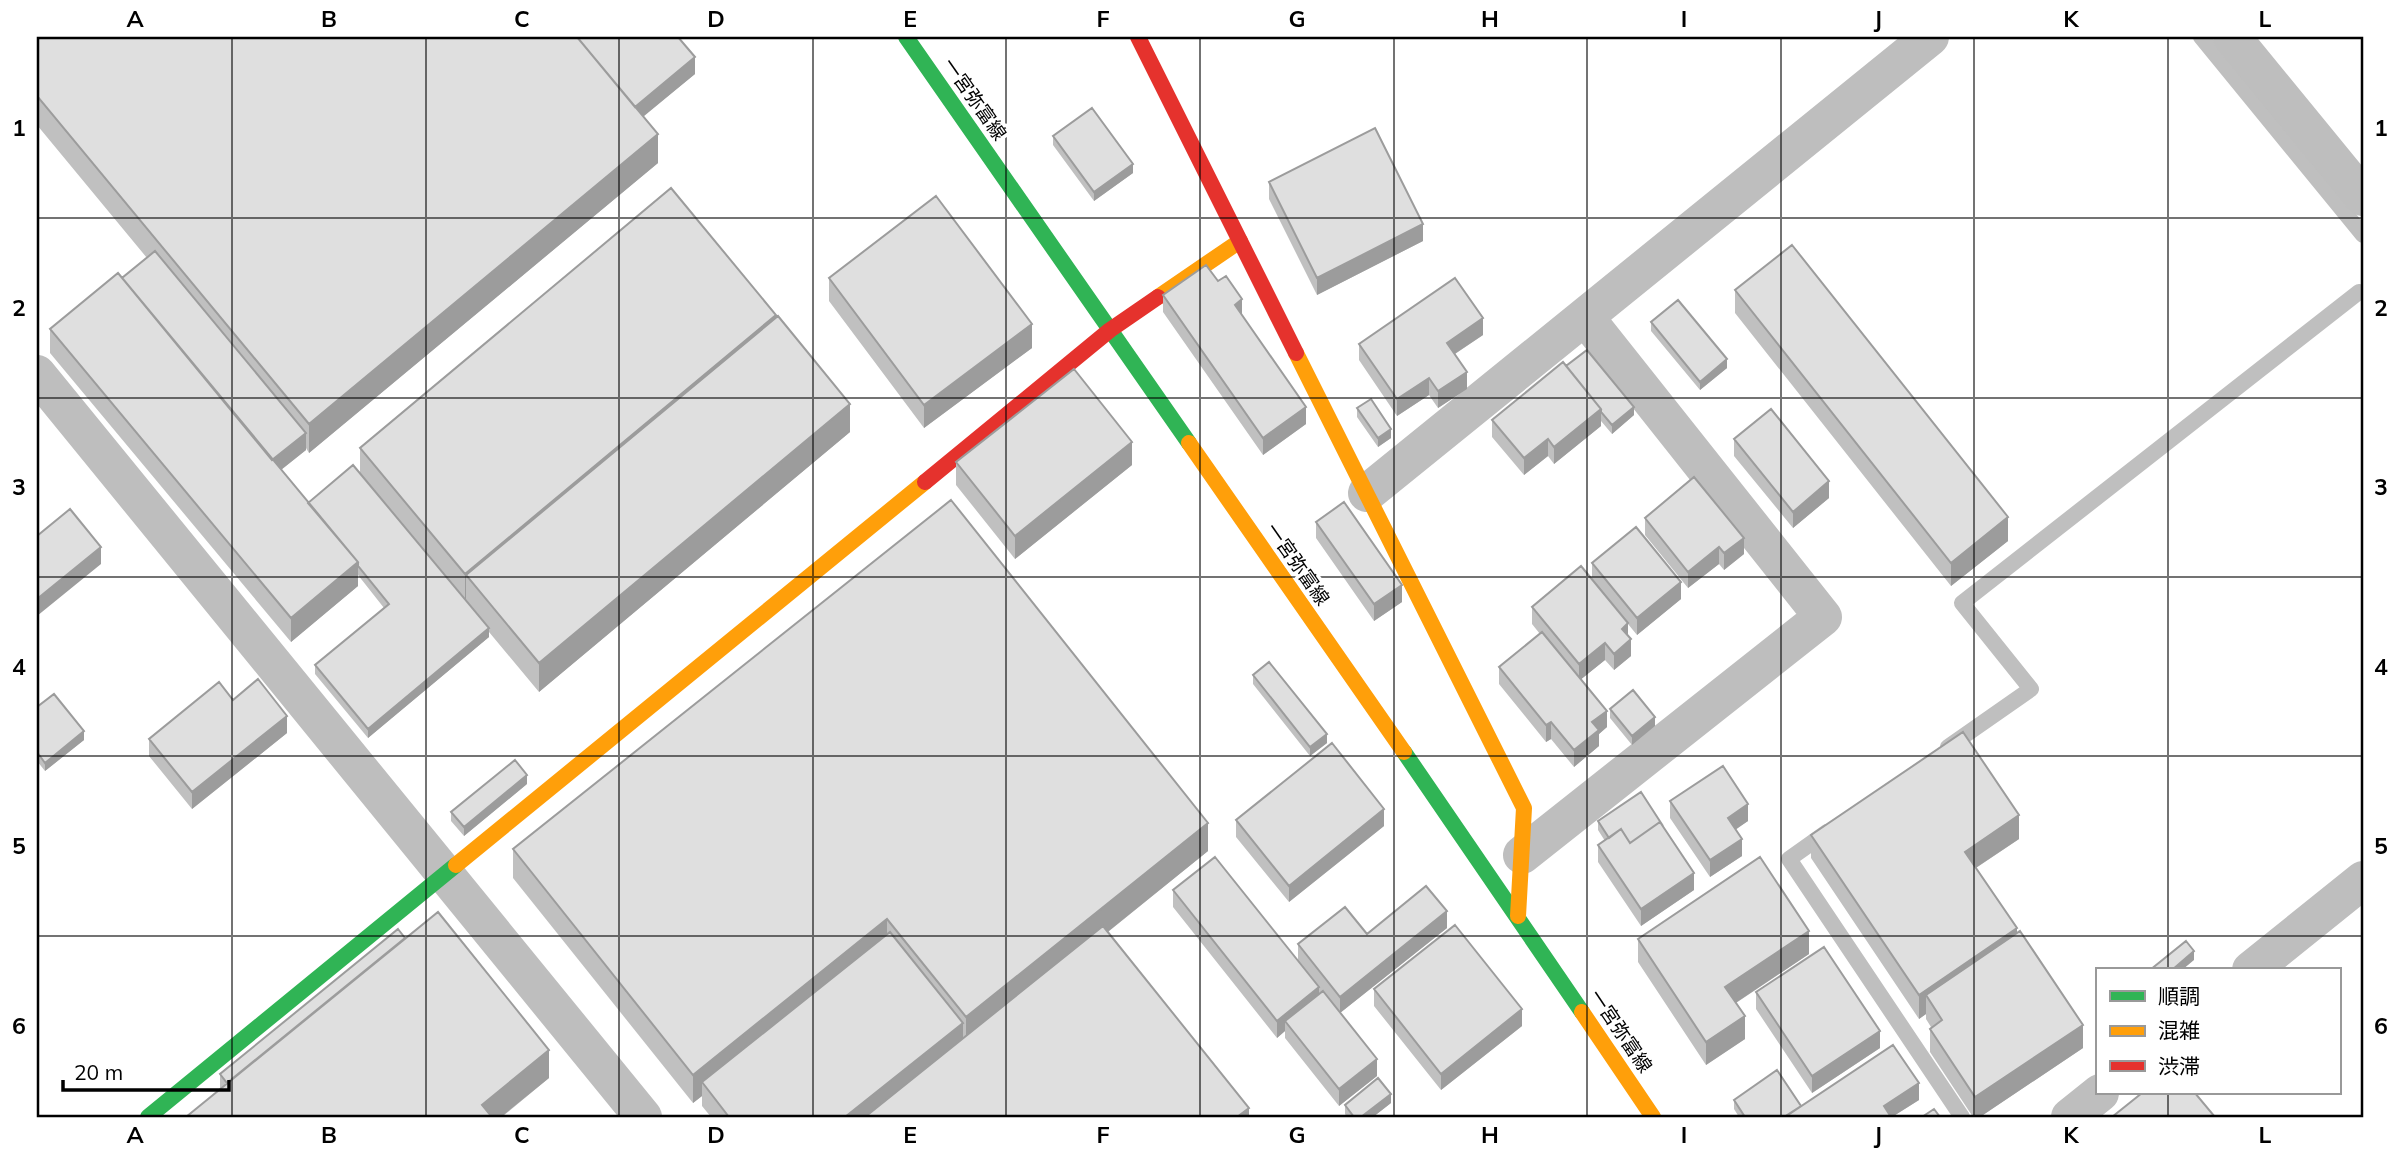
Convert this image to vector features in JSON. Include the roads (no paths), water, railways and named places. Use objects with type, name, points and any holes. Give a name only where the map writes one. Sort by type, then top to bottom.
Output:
[{"type":"street","name":"一宮弥富線","points":[[906,37],[1518,916],[1643,1113]]},
{"type":"street","points":[[1138,37],[1524,808],[1518,916]]},
{"type":"street","points":[[1367,493],[1930,37]]},
{"type":"street","points":[[2232,37],[2363,197]]},
{"type":"street","points":[[148,1117],[1110,330],[1240,241]]},
{"type":"street","points":[[1522,855],[1823,617],[1585,317]]},
{"type":"street","points":[[37,374],[643,1117]]},
{"type":"street","points":[[2253,968],[2363,880]]},
{"type":"street","points":[[2070,1117],[2099,1094]]},
{"type":"waterway","points":[[2201,37],[2363,235]]},
{"type":"waterway","points":[[1948,747],[2031,689],[1962,603],[2359,292]]},
{"type":"waterway","points":[[1827,832],[1789,859],[1962,1117]]}]
